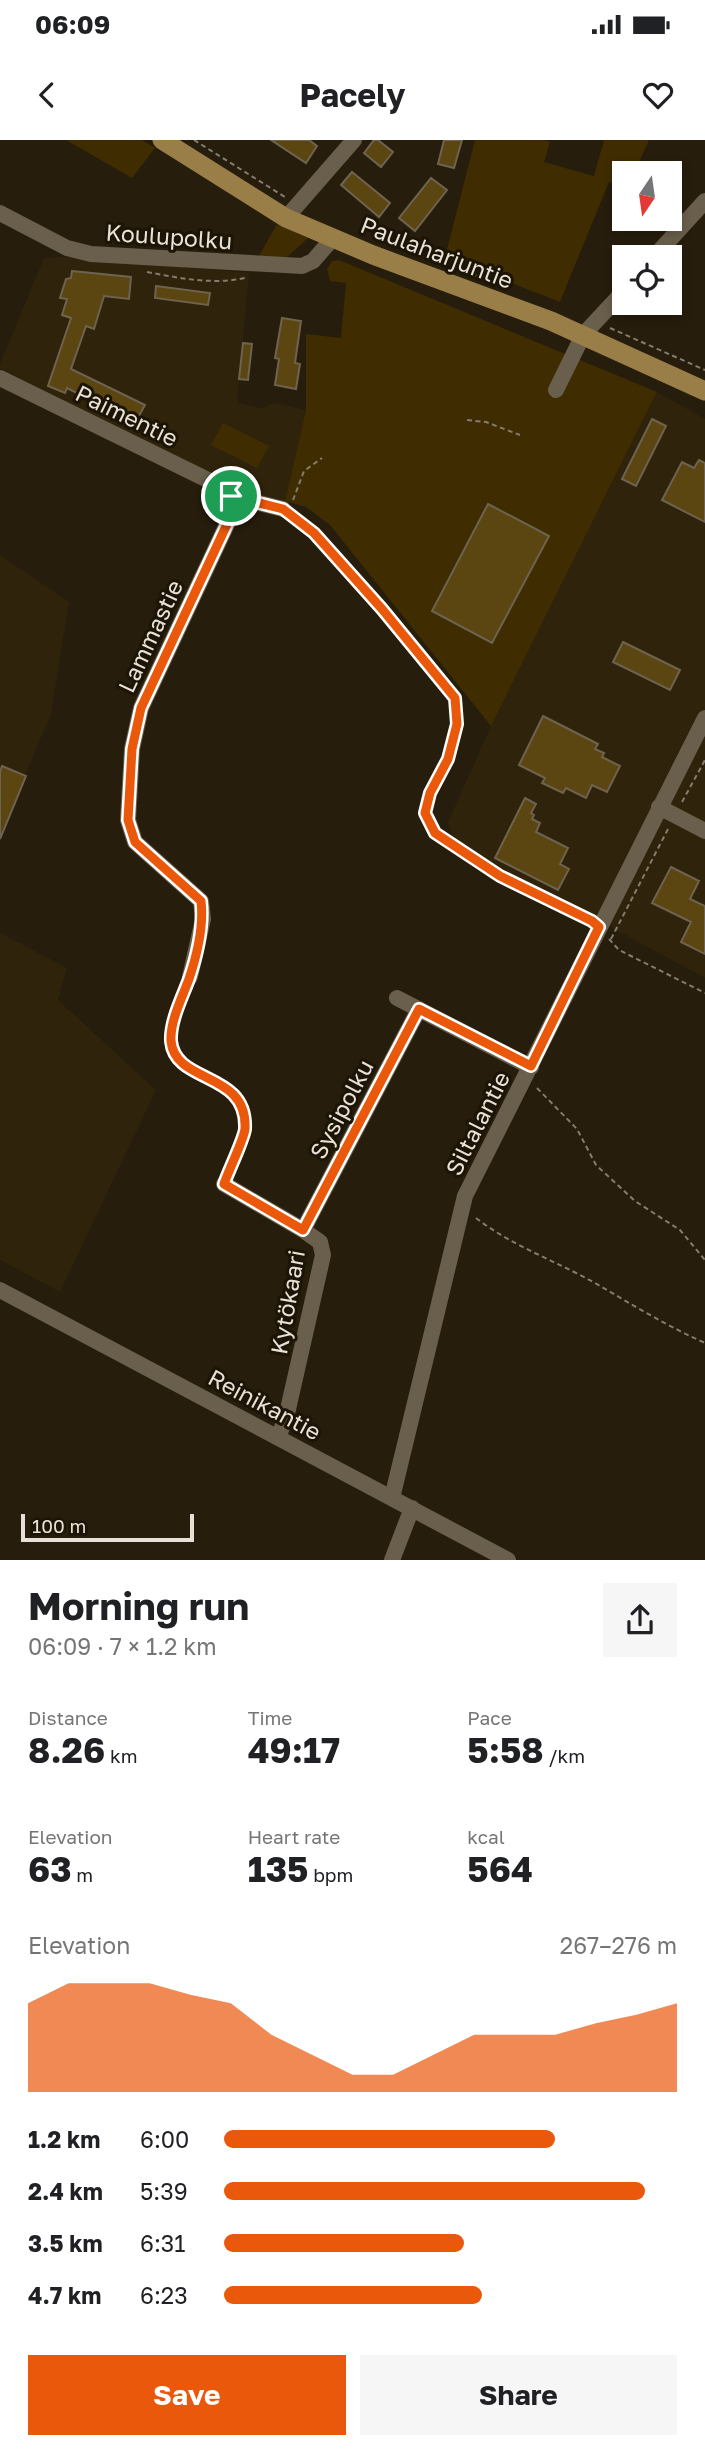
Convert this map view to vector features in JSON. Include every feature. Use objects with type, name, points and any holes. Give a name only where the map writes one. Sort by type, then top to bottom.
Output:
[{"type":"main road","name":"Paulaharjuntie","points":[[162,140],[292,211],[333,238],[373,256],[551,321],[589,328],[705,391]]},
{"type":"street","points":[[292,211],[354,140]]},
{"type":"street","points":[[665,245],[705,201]]},
{"type":"street","name":"Koulupolku","points":[[0,213],[67,248],[105,255],[302,267],[313,261],[333,238]]},
{"type":"street","points":[[556,390],[589,328],[612,304]]},
{"type":"street","name":"Paimentie","points":[[0,378],[218,485],[231,496],[283,509]]},
{"type":"street","name":"Lammastie","points":[[190,977],[203,919],[201,901],[135,842],[128,820],[132,749],[141,708],[229,520],[231,496]]},
{"type":"street","name":"Siltalantie","points":[[392,1498],[465,1196],[705,718]]},
{"type":"street","points":[[659,807],[705,831]]},
{"type":"street","points":[[397,998],[531,1066]]},
{"type":"street","name":"Sysipolku","points":[[303,1230],[419,1009]]},
{"type":"street","name":"Kytökaari","points":[[224,1184],[320,1242],[323,1255],[286,1418],[278,1437]]},
{"type":"street","name":"Reinikantie","points":[[0,1290],[508,1560]]},
{"type":"street","points":[[392,1560],[412,1507]]},
{"type":"path","points":[[194,140],[292,211]]},
{"type":"path","points":[[433,260],[509,288]]},
{"type":"path","points":[[589,328],[705,370]]},
{"type":"path","points":[[467,420],[486,422],[520,435]]},
{"type":"path","points":[[322,458],[304,471],[295,498],[290,506],[283,509],[314,533],[382,609],[455,698],[457,724],[448,759],[430,793],[425,813],[435,833],[500,876],[592,921],[619,950],[705,993]]},
{"type":"path","points":[[610,941],[705,760]]},
{"type":"path","points":[[190,977],[176,1013],[171,1042],[180,1061],[200,1075],[223,1085],[237,1097],[244,1115],[245,1133],[224,1184]]},
{"type":"path","points":[[534,1084],[546,1100],[577,1129],[596,1165],[635,1201],[680,1230],[705,1260]]},
{"type":"path","points":[[471,1216],[503,1237],[596,1284],[666,1325],[705,1343]]},
{"type":"shaded area","points":[[66,140],[142,140],[155,148],[132,178]]},
{"type":"shaded area","points":[[475,140],[550,142],[544,162],[594,176],[604,140],[649,140],[639,161],[612,161],[612,183],[609,182],[560,302],[445,257]]},
{"type":"shaded area","points":[[277,224],[308,238],[283,261],[256,261]]},
{"type":"shaded area","points":[[72,256],[249,273],[237,403],[262,408],[274,403],[306,410],[285,501],[255,494],[167,454],[0,368],[44,258]]},
{"type":"shaded area","points":[[339,260],[657,392],[491,726],[330,525],[306,507],[285,501],[306,410],[306,334],[341,338],[346,283],[330,281],[327,269],[332,261]]},
{"type":"shaded area","points":[[657,392],[705,419],[705,978],[455,843],[448,822],[491,726]]},
{"type":"shaded area","points":[[223,423],[269,446],[257,468],[211,445]]},
{"type":"shaded area","points":[[0,555],[69,602],[51,714],[0,834]]},
{"type":"shaded area","points":[[0,933],[67,968],[58,1000],[156,1090],[60,1292],[0,1260]]},
{"type":"building","points":[[271,140],[309,140],[317,146],[306,163]]},
{"type":"building","points":[[374,140],[378,140],[393,152],[381,167],[364,153]]},
{"type":"building","points":[[444,140],[462,140],[454,168],[438,164]]},
{"type":"building","points":[[352,172],[390,203],[379,217],[341,185]]},
{"type":"building","points":[[431,178],[447,190],[415,231],[399,218]]},
{"type":"building","points":[[72,271],[131,277],[129,299],[104,296],[94,329],[86,326],[71,369],[145,405],[135,423],[67,388],[65,393],[48,386],[71,318],[62,315],[67,299],[60,298],[66,279],[71,278]]},
{"type":"building","points":[[156,286],[210,293],[208,305],[155,298]]},
{"type":"building","points":[[282,318],[301,321],[295,363],[300,364],[296,389],[275,385],[279,359],[275,358]]},
{"type":"building","points":[[243,343],[252,344],[248,380],[239,379]]},
{"type":"building","points":[[652,419],[666,426],[636,486],[622,479]]},
{"type":"building","points":[[699,460],[705,463],[705,522],[662,500],[682,462],[694,468]]},
{"type":"building","points":[[488,504],[549,536],[492,643],[432,611]]},
{"type":"building","points":[[623,642],[680,670],[670,690],[613,662]]},
{"type":"building","points":[[543,716],[598,744],[595,749],[604,753],[602,757],[620,766],[607,792],[592,785],[586,798],[566,788],[563,793],[542,783],[545,778],[519,765]]},
{"type":"building","points":[[2,766],[26,776],[0,839],[0,772]]},
{"type":"building","points":[[525,798],[536,804],[531,813],[534,815],[532,819],[540,823],[536,832],[568,848],[560,864],[569,869],[558,890],[495,858]]},
{"type":"building","points":[[671,867],[699,881],[690,899],[705,906],[705,954],[681,942],[691,922],[652,903]]},
{"type":"route","points":[[231,496],[283,509],[314,533],[382,609],[455,698],[457,724],[448,759],[430,793],[425,813],[435,833],[500,876],[592,921],[599,927],[531,1066],[419,1009],[303,1230],[224,1184],[245,1133],[244,1115],[237,1097],[223,1085],[200,1075],[180,1061],[171,1042],[176,1013],[190,977],[203,919],[201,901],[135,842],[128,820],[132,749],[141,708],[229,520],[231,496]]}]
